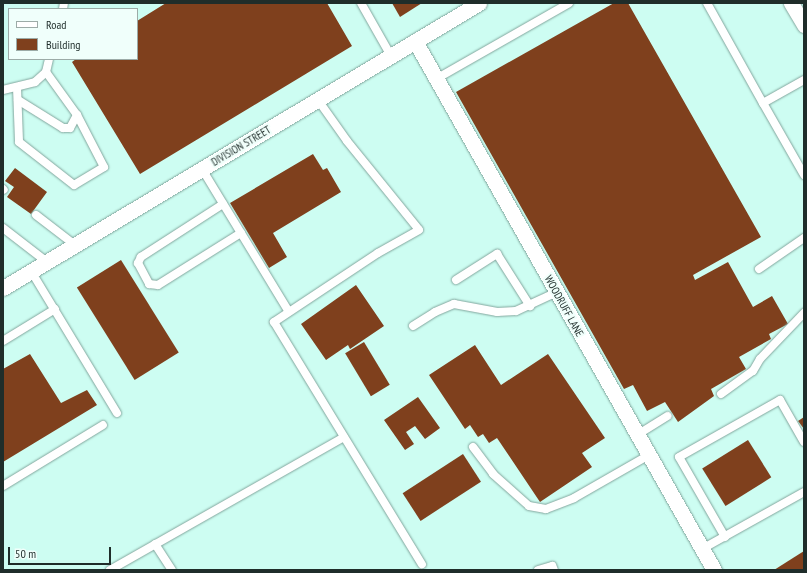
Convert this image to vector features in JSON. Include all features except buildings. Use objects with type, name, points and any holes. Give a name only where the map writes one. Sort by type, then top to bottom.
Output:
[{"type":"street","name":"DIVISION STREET","points":[[3,288],[479,3]]},
{"type":"street","points":[[790,3],[804,25]]},
{"type":"street","name":"WOODRUFF LANE","points":[[415,41],[714,570]]},
{"type":"street","points":[[3,277],[31,271]]},
{"type":"lane","points":[[361,3],[391,56]]},
{"type":"lane","points":[[436,79],[569,3]]},
{"type":"lane","points":[[707,3],[804,175]]},
{"type":"lane","points":[[3,90],[35,82],[46,72],[49,60]]},
{"type":"lane","points":[[17,87],[19,142],[74,185],[104,167],[78,115],[46,72]]},
{"type":"lane","points":[[763,103],[804,80]]},
{"type":"lane","points":[[18,100],[63,128],[70,128],[78,115]]},
{"type":"lane","points":[[318,100],[347,142],[419,230],[378,253],[274,322],[422,564]]},
{"type":"lane","points":[[202,169],[289,312]]},
{"type":"lane","points":[[223,204],[141,257],[138,263],[149,284],[158,286],[241,233]]},
{"type":"lane","points":[[36,215],[75,245]]},
{"type":"lane","points":[[3,228],[47,262]]},
{"type":"lane","points":[[759,269],[804,238]]},
{"type":"lane","points":[[456,280],[497,254],[530,306]]},
{"type":"lane","points":[[31,271],[117,413]]},
{"type":"lane","points":[[413,326],[435,312],[454,304],[497,312],[516,311],[530,306],[557,292]]},
{"type":"lane","points":[[3,341],[54,309]]},
{"type":"lane","points":[[721,394],[754,371],[760,358],[804,313]]},
{"type":"lane","points":[[726,537],[679,457],[780,400],[804,442]]},
{"type":"lane","points":[[638,435],[667,416]]},
{"type":"lane","points":[[3,486],[103,425]]},
{"type":"lane","points":[[110,570],[344,436]]},
{"type":"lane","points":[[473,447],[493,474],[529,506],[546,509],[574,498],[649,455]]},
{"type":"lane","points":[[702,549],[726,537],[804,492]]},
{"type":"lane","points":[[155,544],[172,570]]},
{"type":"lane","points":[[538,570],[552,566],[554,570]]},
{"type":"shaded area","points":[[3,3],[804,3],[804,570],[3,570]]}]
